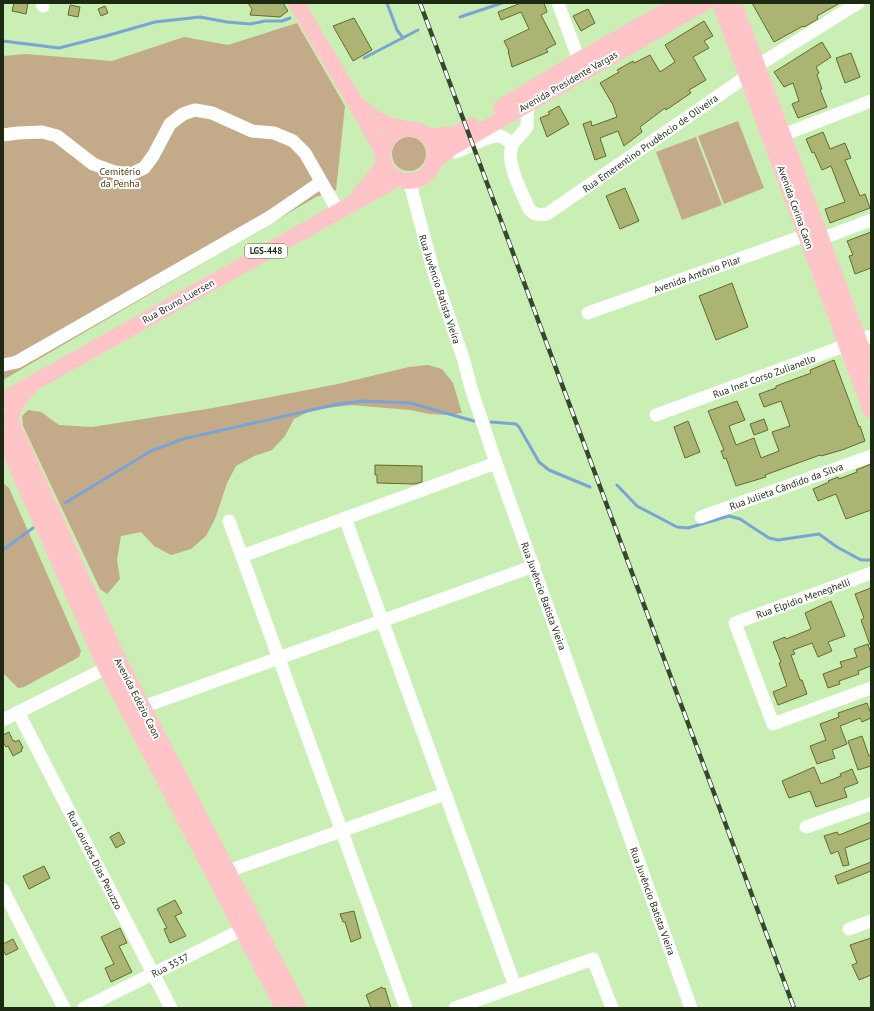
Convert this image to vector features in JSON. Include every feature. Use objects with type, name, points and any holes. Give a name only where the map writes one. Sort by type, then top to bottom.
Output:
[{"type":"main road","points":[[296,3],[355,102],[392,174],[404,179],[416,179],[424,176],[433,163],[434,149],[427,137],[422,132],[388,125],[355,102]]},
{"type":"main road","name":"Avenida Presidente Vargas","points":[[427,137],[447,135],[461,131],[579,60],[680,3]]},
{"type":"main road","name":"Avenida Presidente Vargas","points":[[433,163],[451,148],[706,3]]},
{"type":"main road","name":"Avenida Corina Caon","points":[[720,3],[783,135],[871,373]]},
{"type":"main road","name":"Avenida Corina Caon","points":[[734,3],[752,71],[806,235],[859,340],[871,411]]},
{"type":"main road","points":[[384,157],[388,138],[394,133],[408,129]]},
{"type":"main road","name":"Rua Bruno Luersen","points":[[353,203],[370,183],[384,157]]},
{"type":"main road","name":"Rua Bruno Luersen","points":[[3,400],[338,211],[404,179]]},
{"type":"main road","name":"Avenida Edézio Caon","points":[[32,384],[13,408],[11,419],[13,426],[112,665],[143,707],[228,872],[248,926],[283,1008]]},
{"type":"main road","name":"Avenida Edézio Caon","points":[[3,436],[112,665],[248,926],[299,1008]]},
{"type":"street","points":[[558,3],[579,60]]},
{"type":"street","name":"Rua Emerentino Prudêncio de Oliveira","points":[[512,145],[510,154],[511,164],[529,209],[533,213],[540,215],[547,214],[752,71],[858,3]]},
{"type":"street","points":[[783,135],[871,101]]},
{"type":"street","points":[[433,163],[477,143],[498,136],[506,138],[512,145],[527,127],[528,104]]},
{"type":"street","points":[[3,135],[42,132],[57,136],[93,164],[115,172],[130,174],[144,168],[153,156],[170,124],[183,114],[195,110],[212,113],[252,131],[274,133],[294,141],[305,153],[338,211]]},
{"type":"street","name":"Rua Juvêncio Batista Vieira","points":[[404,179],[496,463],[691,1008]]},
{"type":"street","points":[[3,365],[17,362],[270,217],[321,182]]},
{"type":"street","points":[[821,239],[871,220]]},
{"type":"street","name":"Avenida Antônio Pilar","points":[[588,313],[806,235]]},
{"type":"street","name":"Rua Inez Corso Zulianello","points":[[656,416],[859,340]]},
{"type":"street","name":"Rua Julieta Cândido da Silva","points":[[701,517],[871,456]]},
{"type":"street","points":[[242,556],[496,463]]},
{"type":"street","points":[[345,518],[515,986]]},
{"type":"street","points":[[229,521],[406,1008]]},
{"type":"street","points":[[143,707],[534,566]]},
{"type":"street","name":"Rua Elpídio Meneghelli","points":[[871,573],[735,623],[773,724],[871,688]]},
{"type":"street","points":[[3,720],[112,665]]},
{"type":"street","name":"Rua Lourdes Dias Peruzzo","points":[[18,712],[171,1008]]},
{"type":"street","points":[[228,872],[445,794]]},
{"type":"street","points":[[806,827],[871,804]]},
{"type":"street","points":[[3,890],[64,1008]]},
{"type":"street","points":[[849,929],[871,921]]},
{"type":"street","name":"Rua 3537","points":[[84,1008],[248,926]]},
{"type":"street","points":[[455,1008],[594,959],[612,1008]]},
{"type":"green space","name":"Cemitério da Penha","points":[[297,23],[345,106],[336,190],[316,197],[3,380],[3,56],[26,54],[112,61],[184,37],[228,45]]},
{"type":"green space","points":[[738,121],[764,188],[724,204],[698,136]]},
{"type":"green space","points":[[409,137],[421,142],[426,154],[421,166],[409,171],[397,166],[392,154],[397,142]]},
{"type":"green space","points":[[696,137],[722,205],[682,220],[656,152]]},
{"type":"green space","points":[[428,365],[442,369],[453,383],[462,413],[449,415],[429,414],[410,410],[352,405],[312,410],[294,419],[285,436],[272,450],[254,456],[236,466],[227,483],[215,519],[206,536],[191,549],[171,555],[154,546],[141,532],[121,536],[117,560],[120,579],[107,594],[100,589],[23,426],[22,416],[28,410],[41,412],[59,425],[92,427],[213,408],[338,384],[409,367]]},
{"type":"green space","points":[[3,483],[9,488],[81,651],[79,657],[24,687],[18,688],[3,673]]},
{"type":"building","points":[[14,3],[28,3],[26,14],[12,11]]},
{"type":"building","points":[[248,3],[283,3],[288,11],[280,17],[250,15],[252,9]]},
{"type":"building","points":[[521,3],[544,3],[547,12],[541,15],[556,44],[546,49],[548,52],[512,67],[509,51],[504,41],[529,29],[521,12],[501,20],[498,12]]},
{"type":"building","points":[[752,3],[840,3],[817,16],[818,19],[774,42]]},
{"type":"building","points":[[70,5],[80,7],[78,17],[68,15]]},
{"type":"building","points":[[105,6],[108,13],[101,16],[98,9]]},
{"type":"building","points":[[588,9],[595,23],[581,31],[573,16]]},
{"type":"building","points":[[354,18],[372,50],[353,61],[333,26]]},
{"type":"building","points":[[704,21],[713,36],[704,41],[709,48],[693,57],[706,80],[689,90],[691,93],[666,110],[665,108],[640,127],[642,132],[624,146],[618,131],[600,138],[606,156],[595,160],[583,124],[591,121],[592,126],[617,117],[613,105],[600,83],[619,72],[617,70],[633,61],[634,63],[650,55],[660,72],[675,62],[665,45]]},
{"type":"building","points":[[822,42],[831,57],[816,67],[819,73],[817,75],[822,89],[820,90],[827,107],[798,118],[792,104],[799,101],[793,83],[784,87],[774,72]]},
{"type":"building","points":[[851,53],[860,77],[845,83],[836,58]]},
{"type":"building","points":[[559,106],[569,124],[547,137],[540,118],[550,114],[548,112]]},
{"type":"building","points":[[823,132],[830,149],[845,143],[851,158],[845,160],[860,196],[865,194],[870,208],[830,223],[825,209],[845,202],[831,166],[822,170],[806,139]]},
{"type":"building","points":[[625,188],[639,221],[620,229],[606,196]]},
{"type":"building","points":[[871,232],[871,268],[855,274],[849,256],[853,255],[847,241]]},
{"type":"building","points":[[732,283],[748,327],[716,340],[699,296]]},
{"type":"building","points":[[834,360],[865,441],[842,450],[820,455],[765,475],[766,477],[736,486],[726,458],[724,459],[721,451],[724,450],[708,411],[737,401],[745,420],[729,426],[736,445],[754,438],[761,458],[779,451],[772,432],[790,426],[781,401],[764,407],[759,394],[811,373],[810,370]]},
{"type":"building","points":[[764,419],[768,430],[754,435],[750,424]]},
{"type":"building","points":[[688,421],[700,452],[685,458],[674,427]]},
{"type":"building","points":[[871,464],[871,510],[846,519],[836,494],[818,501],[813,489],[838,477],[839,479],[857,472],[856,470]]},
{"type":"building","points":[[375,465],[422,466],[422,482],[415,484],[377,483]]},
{"type":"building","points":[[871,588],[870,645],[861,620],[864,618],[855,594]]},
{"type":"building","points":[[831,601],[845,636],[828,642],[832,651],[818,657],[812,643],[793,650],[795,654],[791,655],[807,694],[778,705],[773,692],[787,686],[779,663],[781,662],[773,642],[785,637],[786,639],[811,629],[805,613]]},
{"type":"building","points":[[868,644],[871,654],[871,666],[858,671],[859,674],[839,681],[840,684],[828,688],[823,674],[842,667],[840,662],[857,657],[854,649]]},
{"type":"building","points":[[867,703],[871,718],[862,722],[860,718],[840,726],[847,744],[832,750],[835,758],[817,764],[810,746],[826,740],[820,724],[839,717],[838,713]]},
{"type":"building","points":[[9,732],[13,741],[14,740],[15,742],[19,740],[23,748],[21,749],[22,751],[13,756],[8,746],[6,747],[3,742],[3,735]]},
{"type":"building","points":[[862,736],[869,756],[871,755],[871,766],[858,770],[848,741]]},
{"type":"building","points":[[814,767],[821,784],[841,776],[840,774],[852,769],[858,783],[844,788],[847,797],[816,807],[810,791],[789,798],[782,781]]},
{"type":"building","points":[[871,822],[871,838],[845,848],[849,865],[843,866],[838,851],[831,854],[824,836],[837,832],[839,835]]},
{"type":"building","points":[[119,832],[125,843],[116,848],[110,837]]},
{"type":"building","points":[[871,862],[871,871],[838,884],[835,876]]},
{"type":"building","points":[[44,866],[50,878],[29,889],[23,876]]},
{"type":"building","points":[[175,900],[182,913],[175,916],[186,936],[170,943],[164,929],[167,928],[157,909]]},
{"type":"building","points":[[354,911],[361,938],[351,942],[345,922],[343,922],[340,914]]},
{"type":"building","points":[[120,928],[127,943],[119,946],[132,972],[111,982],[105,968],[114,964],[101,937]]},
{"type":"building","points":[[871,938],[871,975],[859,980],[852,965],[857,963],[850,945]]},
{"type":"building","points":[[13,939],[18,949],[6,955],[3,950],[3,944]]},
{"type":"building","points":[[382,987],[383,989],[385,988],[391,1008],[371,1008],[366,995]]},
{"type":"waterway","points":[[387,3],[397,30],[403,38]]},
{"type":"waterway","points":[[460,17],[502,3]]},
{"type":"waterway","points":[[3,41],[59,48],[155,22],[200,17],[227,22],[250,24],[265,21],[282,21],[290,18]]},
{"type":"waterway","points":[[364,58],[418,30]]},
{"type":"waterway","points":[[65,503],[151,451],[183,439],[338,404],[364,401],[410,403],[474,421]]},
{"type":"waterway","points":[[491,422],[516,424],[539,462],[549,470],[590,487]]},
{"type":"waterway","points":[[617,485],[637,506],[677,527],[688,528],[729,516],[740,519],[769,538],[778,540],[819,534],[837,547],[861,560],[871,560]]},
{"type":"waterway","points":[[3,550],[33,528]]},
{"type":"railway","points":[[420,3],[794,1008]]}]
